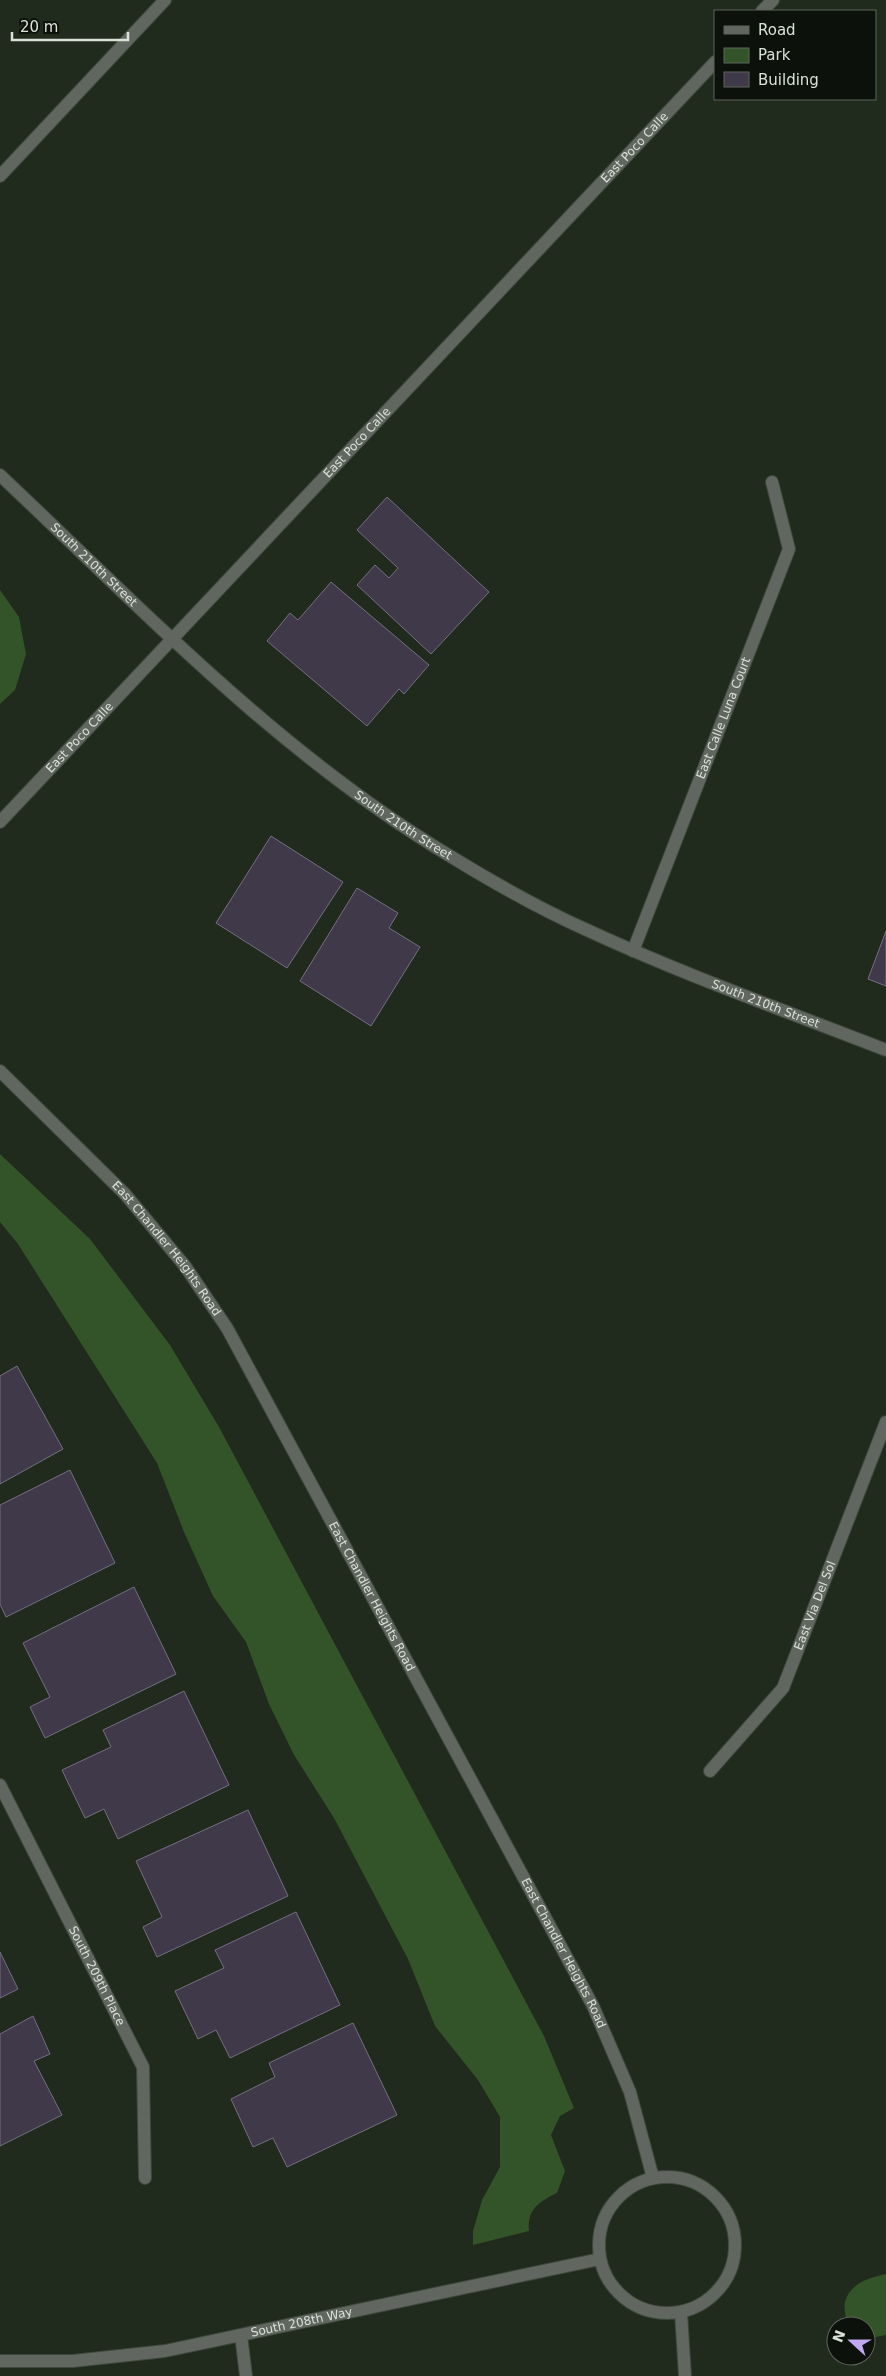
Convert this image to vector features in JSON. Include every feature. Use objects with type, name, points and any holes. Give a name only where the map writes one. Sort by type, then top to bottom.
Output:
[{"type":"street","points":[[0,176],[165,0]]},
{"type":"street","points":[[763,10],[773,0]]},
{"type":"street","name":"East Poco Calle","points":[[0,822],[714,63]]},
{"type":"street","name":"South 210th Street","points":[[0,475],[173,638],[272,728],[332,776],[395,821],[449,856],[522,898],[633,951],[886,1050]]},
{"type":"street","name":"East Calle Luna Court","points":[[633,951],[789,549],[772,482]]},
{"type":"street","name":"East Chandler Heights Road","points":[[0,1071],[125,1194],[185,1266],[227,1328],[593,2006],[630,2092],[653,2178]]},
{"type":"street","name":"East Via Del Sol","points":[[710,1770],[783,1688],[886,1422]]},
{"type":"street","name":"South 209th Place","points":[[0,1785],[144,2067],[146,2178]]},
{"type":"street","points":[[677,2177],[700,2184],[719,2199],[731,2220],[736,2243],[732,2267],[721,2288],[703,2304],[681,2313],[659,2314],[638,2308],[620,2296],[608,2279],[600,2259],[599,2238],[605,2217],[616,2199],[633,2185],[653,2178],[677,2177]]},
{"type":"street","name":"South 208th Way","points":[[0,2361],[74,2361],[165,2350],[600,2259]]},
{"type":"street","points":[[681,2313],[685,2376]]},
{"type":"street","points":[[241,2335],[246,2376]]},
{"type":"green space","points":[[0,590],[19,617],[26,654],[15,690],[0,704]]},
{"type":"green space","points":[[0,1154],[90,1239],[170,1345],[219,1427],[544,2036],[574,2108],[560,2116],[551,2135],[565,2171],[557,2193],[540,2203],[532,2212],[529,2231],[473,2245],[473,2231],[482,2200],[500,2167],[500,2117],[478,2080],[435,2026],[408,1959],[334,1818],[294,1755],[269,1704],[246,1642],[213,1596],[184,1532],[157,1463],[18,1244],[0,1222]]},
{"type":"green space","points":[[886,2274],[886,2335],[876,2337],[876,2316],[845,2316],[845,2302],[851,2290],[867,2280]]},
{"type":"building","points":[[387,497],[489,592],[431,654],[357,585],[375,565],[389,578],[398,568],[357,530]]},
{"type":"building","points":[[331,582],[429,665],[404,694],[399,689],[367,726],[267,641],[290,613],[298,620]]},
{"type":"building","points":[[271,836],[343,882],[287,968],[216,923]]},
{"type":"building","points":[[357,888],[398,913],[389,928],[420,947],[371,1026],[300,981]]},
{"type":"building","points":[[886,931],[886,986],[868,979]]},
{"type":"building","points":[[17,1366],[63,1449],[0,1484],[0,1376]]},
{"type":"building","points":[[70,1470],[115,1563],[6,1617],[0,1604],[0,1505]]},
{"type":"building","points":[[134,1587],[176,1674],[45,1738],[30,1707],[50,1697],[23,1643]]},
{"type":"building","points":[[184,1691],[229,1785],[118,1839],[104,1809],[85,1818],[62,1770],[111,1747],[103,1730]]},
{"type":"building","points":[[248,1810],[288,1896],[157,1957],[143,1927],[162,1917],[136,1861]]},
{"type":"building","points":[[296,1912],[340,2005],[230,2058],[216,2030],[198,2039],[175,1991],[224,1968],[215,1950]]},
{"type":"building","points":[[0,1952],[18,1989],[0,1998]]},
{"type":"building","points":[[33,2016],[50,2054],[34,2061],[62,2115],[0,2146],[0,2034]]},
{"type":"building","points":[[353,2023],[397,2115],[287,2167],[273,2138],[253,2147],[231,2099],[275,2077],[269,2063]]}]
